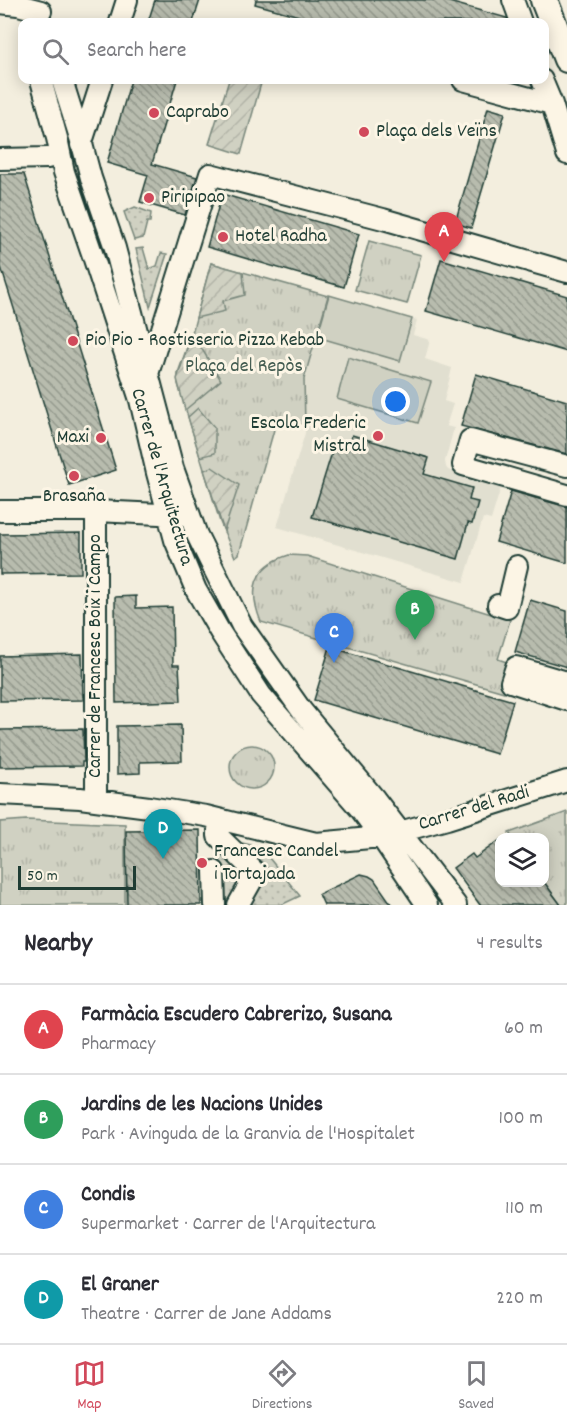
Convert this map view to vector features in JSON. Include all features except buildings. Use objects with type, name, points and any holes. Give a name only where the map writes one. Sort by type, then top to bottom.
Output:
[{"type":"main road","points":[[544,0],[567,59]]},
{"type":"street","points":[[121,18],[127,0]]},
{"type":"street","points":[[513,0],[520,18]]},
{"type":"street","name":"Carrer de l'Arquitectura","points":[[42,84],[64,172],[140,400],[175,540],[196,590],[261,695],[361,810],[390,834]]},
{"type":"street","name":"Carrer de l'Arquitectura","points":[[63,84],[91,178],[115,248],[173,468],[198,535],[242,626],[302,711],[375,799],[390,834]]},
{"type":"street","points":[[64,172],[82,144],[101,84]]},
{"type":"street","points":[[478,84],[552,104]]},
{"type":"street","points":[[544,84],[567,154]]},
{"type":"street","points":[[0,159],[48,158]]},
{"type":"street","name":"Carrer de l'Arquitectura","points":[[148,374],[210,174],[383,219],[567,272]]},
{"type":"street","points":[[567,466],[470,440],[463,465],[567,495]]},
{"type":"street","points":[[0,511],[96,511],[191,517]]},
{"type":"street","name":"Carrer de Francesc Boix i Campo","points":[[96,511],[96,800]]},
{"type":"street","points":[[498,605],[507,608],[517,566]]},
{"type":"street","points":[[567,682],[516,667],[511,682],[567,700]]},
{"type":"street","name":"Carrer del Radi","points":[[0,794],[80,798],[206,816],[316,843],[390,834],[447,819],[567,781]]},
{"type":"street","points":[[218,829],[218,836],[256,873],[238,905]]},
{"type":"street","points":[[390,834],[427,905]]},
{"type":"street","points":[[390,834],[456,905]]},
{"type":"street","points":[[214,871],[215,905]]},
{"type":"shaded area","name":"Escola Frederic Mistral","points":[[329,295],[417,320],[413,335],[430,340],[425,359],[452,368],[444,401],[453,404],[446,426],[454,428],[445,461],[446,467],[448,470],[501,487],[491,520],[483,518],[464,582],[277,527],[305,433],[304,379]]},
{"type":"green space","points":[[228,84],[261,84],[241,154],[209,144]]},
{"type":"green space","points":[[135,207],[151,213],[143,238],[134,240],[124,212]]},
{"type":"green space","points":[[369,241],[421,255],[407,304],[355,290]]},
{"type":"green space","points":[[143,248],[149,269],[157,266],[161,253],[167,254],[150,307],[136,249]]},
{"type":"green space","name":"Plaça del Repòs","points":[[211,263],[328,296],[304,379],[305,425],[298,425],[293,419],[277,419],[239,554],[235,557],[220,522],[178,384],[178,373],[192,333]]},
{"type":"green space","points":[[211,263],[243,272],[245,295],[223,301],[225,311],[196,318]]},
{"type":"green space","points":[[329,295],[412,319],[400,361],[317,337]]},
{"type":"green space","points":[[192,333],[221,380],[185,410],[177,379]]},
{"type":"green space","points":[[348,357],[431,382],[418,423],[337,399]]},
{"type":"green space","points":[[198,408],[215,428],[215,453],[200,457],[188,417]]},
{"type":"green space","points":[[212,467],[239,485],[224,531],[204,470]]},
{"type":"green space","points":[[289,555],[307,556],[510,620],[498,659],[512,664],[504,692],[261,622],[255,600],[257,581],[268,566]]},
{"type":"green space","points":[[252,745],[261,746],[268,751],[273,758],[273,776],[268,783],[261,788],[252,789],[243,788],[236,783],[231,776],[230,767],[231,758],[236,751],[243,746]]},
{"type":"green space","points":[[567,812],[567,905],[561,905],[548,887],[549,833],[509,833]]},
{"type":"green space","points":[[26,820],[125,824],[125,905],[0,905],[0,822]]},
{"type":"green space","points":[[214,837],[252,874],[235,905],[225,905]]},
{"type":"green space","points":[[224,839],[260,847],[300,896],[281,905],[242,905],[258,874]]},
{"type":"place","name":"Caprabo","points":[[154,113]]},
{"type":"place","name":"Plaça dels Veïns","points":[[364,132]]},
{"type":"place","name":"Piripipao","points":[[149,198]]},
{"type":"place","name":"Hotel Radha","points":[[223,237]]},
{"type":"place","name":"Farmàcia Escudero Cabrerizo, Susana","points":[[444,262]]},
{"type":"place","name":"Pio Pio - Rostisseria Pizza Kebab","points":[[73,341]]},
{"type":"place","name":"Escola Frederic Mistral","points":[[378,436]]},
{"type":"place","name":"Maxi","points":[[101,438]]},
{"type":"place","name":"Brasaña","points":[[74,476]]},
{"type":"place","name":"Jardins de les Nacions Unides","points":[[415,640]]},
{"type":"place","name":"Condis","points":[[334,663]]},
{"type":"place","name":"El Graner","points":[[163,859]]},
{"type":"place","name":"Francesc Candel i Tortajada","points":[[202,863]]}]
